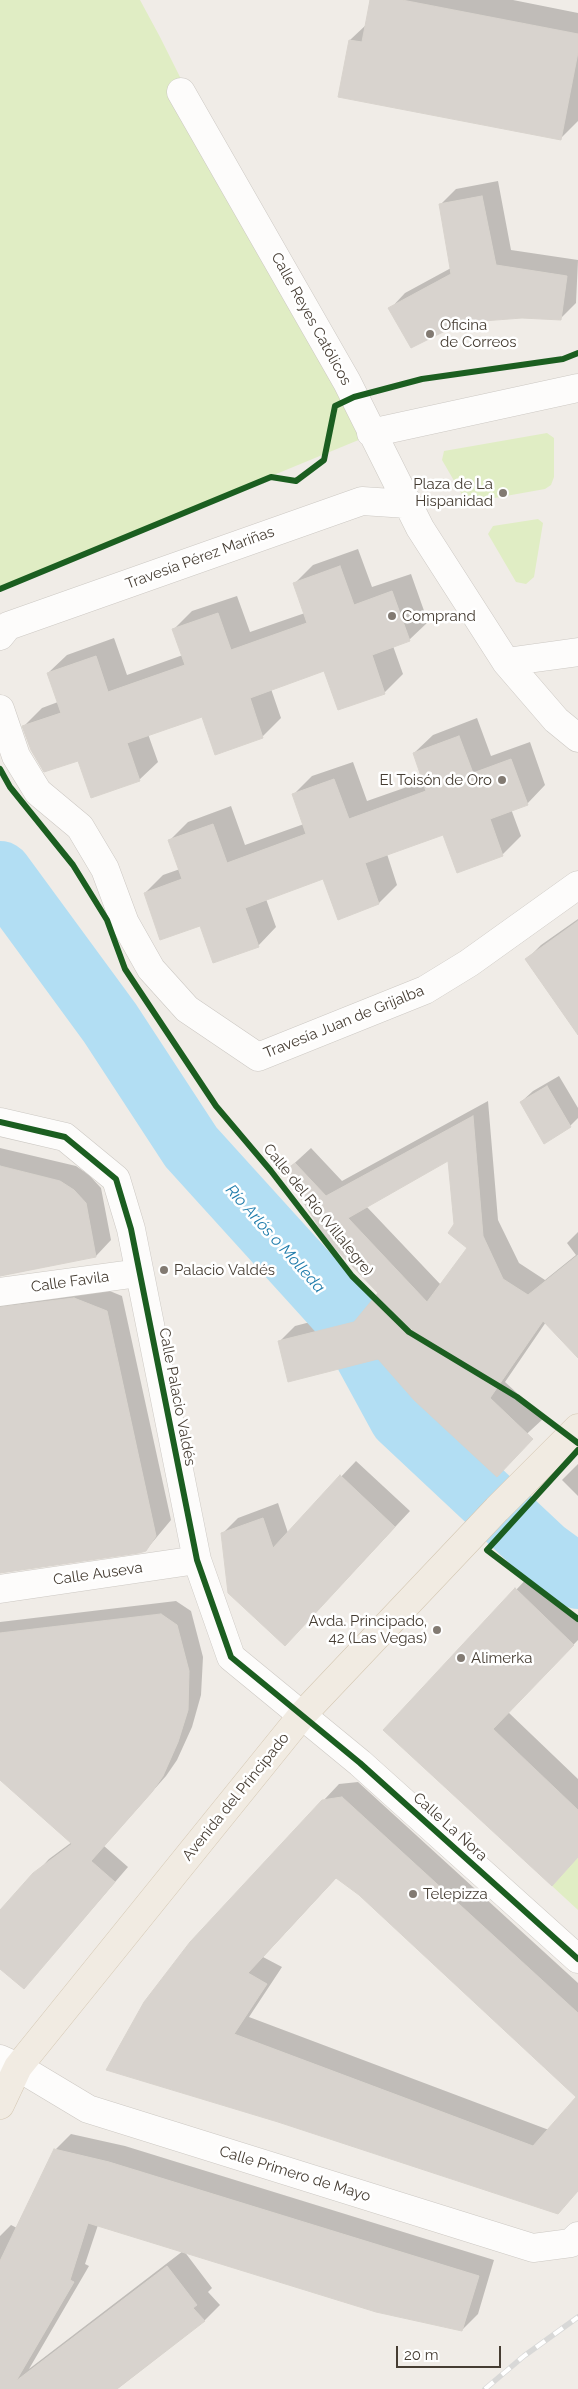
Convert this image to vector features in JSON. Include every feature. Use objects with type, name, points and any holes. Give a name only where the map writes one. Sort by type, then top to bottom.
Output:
[{"type":"main road","name":"Avenida del Principado","points":[[0,2105],[9,2063],[303,1714],[497,1508],[578,1428]]},
{"type":"street","name":"Calle Reyes Católicos","points":[[181,92],[348,382],[407,504],[506,662],[556,720],[578,738]]},
{"type":"street","points":[[371,433],[578,388]]},
{"type":"street","name":"Travesía Pérez Mariñas","points":[[0,636],[8,626],[362,501],[407,504]]},
{"type":"street","points":[[506,662],[578,652]]},
{"type":"street","name":"Travesía Juan de Grijalba","points":[[0,709],[16,756],[38,792],[80,826],[105,869],[125,923],[151,969],[186,1009],[258,1057],[425,990],[469,962],[578,885]]},
{"type":"street","name":"Calle Palacio Valdés","points":[[0,1122],[66,1137],[116,1179],[130,1229],[197,1560],[231,1657],[303,1714]]},
{"type":"street","name":"Calle Favila","points":[[0,1292],[139,1273]]},
{"type":"street","name":"Calle Auseva","points":[[0,1588],[197,1560]]},
{"type":"street","name":"Calle La Ñora","points":[[303,1714],[578,1959]]},
{"type":"street","name":"Calle Primero de Mayo","points":[[9,2063],[88,2109],[532,2248],[571,2243],[578,2236]]},
{"type":"green space","points":[[0,0],[140,0],[361,439],[0,588]]},
{"type":"green space","points":[[547,433],[554,438],[554,477],[551,485],[545,489],[472,502],[464,498],[442,460],[444,451]]},
{"type":"green space","points":[[538,519],[543,523],[534,577],[526,584],[516,582],[488,534],[493,526]]},
{"type":"green space","points":[[578,1857],[578,1910],[552,1886]]},
{"type":"building","points":[[370,0],[402,0],[578,34],[578,52],[561,140],[338,97],[349,40],[362,42]]},
{"type":"building","points":[[482,196],[496,265],[567,276],[561,320],[522,318],[483,321],[445,331],[411,348],[388,308],[451,274],[439,204]]},
{"type":"building","points":[[340,566],[354,605],[392,591],[410,641],[372,655],[385,694],[338,710],[324,671],[250,698],[263,738],[215,755],[202,717],[127,743],[140,781],[91,798],[78,761],[44,772],[31,750],[22,726],[61,713],[47,673],[96,656],[108,692],[185,665],[172,629],[218,613],[231,650],[307,623],[293,583]]},
{"type":"building","points":[[459,736],[473,773],[511,759],[528,805],[490,819],[503,856],[457,873],[443,835],[365,863],[379,904],[338,920],[323,879],[245,908],[259,947],[213,963],[200,926],[160,940],[144,893],[182,879],[168,840],[213,824],[227,863],[306,834],[292,794],[334,779],[349,819],[426,791],[413,753]]},
{"type":"building","points":[[578,921],[578,1035],[525,959]]},
{"type":"building","points":[[547,1086],[571,1127],[544,1144],[520,1102]]},
{"type":"building","points":[[473,1116],[483,1236],[503,1279],[528,1295],[578,1255],[578,1358],[543,1321],[490,1398],[533,1439],[497,1477],[414,1400],[378,1359],[288,1382],[278,1341],[354,1322],[378,1293],[327,1240],[284,1171],[295,1163],[326,1196]],"holes":[[[448,1161],[454,1224],[448,1233],[467,1248],[427,1302],[348,1218]]]},
{"type":"building","points":[[0,1166],[60,1181],[74,1190],[86,1203],[96,1257],[0,1276]]},
{"type":"building","points":[[74,1298],[107,1311],[156,1536],[146,1551],[139,1553],[0,1573],[0,1307]]},
{"type":"building","points":[[340,1475],[395,1527],[285,1646],[228,1593],[221,1533],[263,1518],[273,1548]]},
{"type":"building","points":[[515,1588],[574,1645],[493,1729],[578,1810],[578,1857],[552,1886],[383,1730]]},
{"type":"building","points":[[161,1614],[177,1625],[189,1671],[188,1710],[178,1742],[163,1776],[152,1792],[91,1861],[115,1882],[24,1989],[0,1969],[0,1910],[33,1873],[72,1844],[0,1780],[0,1633]]},
{"type":"building","points":[[342,1797],[578,2013],[578,2191],[558,2214],[278,2122],[106,2070],[144,2002],[190,1942],[322,1800]],"holes":[[[336,1878],[359,1895],[576,2097],[533,2146],[234,2034],[267,1984],[248,1973]]]},
{"type":"building","points":[[54,2149],[109,2162],[479,2276],[462,2331],[376,2312],[88,2223],[70,2280],[74,2282],[16,2381],[167,2266],[197,2305],[193,2308],[205,2321],[117,2389],[0,2389],[0,2261]]},
{"type":"waterway","name":"Río Arlós o Molleda","points":[[0,873],[110,1023],[191,1147],[347,1319],[401,1418],[544,1552],[578,1577]]},
{"type":"railway","points":[[485,2389],[524,2356],[578,2317]]},
{"type":"cycle path","points":[[0,589],[271,477],[296,481],[324,460],[335,406],[354,397],[422,379],[563,359],[578,353]]},
{"type":"cycle path","name":"Calle del Río (Villalegre)","points":[[0,769],[10,787],[73,865],[107,920],[125,969],[216,1106],[271,1171],[352,1276],[409,1332],[517,1397],[578,1443]]},
{"type":"cycle path","points":[[0,1122],[65,1137],[116,1179],[131,1229],[197,1560],[231,1657],[360,1763],[578,1959]]},
{"type":"cycle path","points":[[578,1450],[487,1550],[578,1619]]},
{"type":"place","name":"Oficina de Correos","points":[[430,334]]},
{"type":"place","name":"Plaza de La Hispanidad","points":[[503,493]]},
{"type":"place","name":"Comprand","points":[[392,616]]},
{"type":"place","name":"El Toisón de Oro","points":[[502,780]]},
{"type":"place","name":"Palacio Valdés","points":[[164,1270]]},
{"type":"place","name":"Avda. Principado, 42 (Las Vegas)","points":[[437,1630]]},
{"type":"place","name":"Alimerka","points":[[461,1658]]},
{"type":"place","name":"Telepizza","points":[[413,1894]]}]
